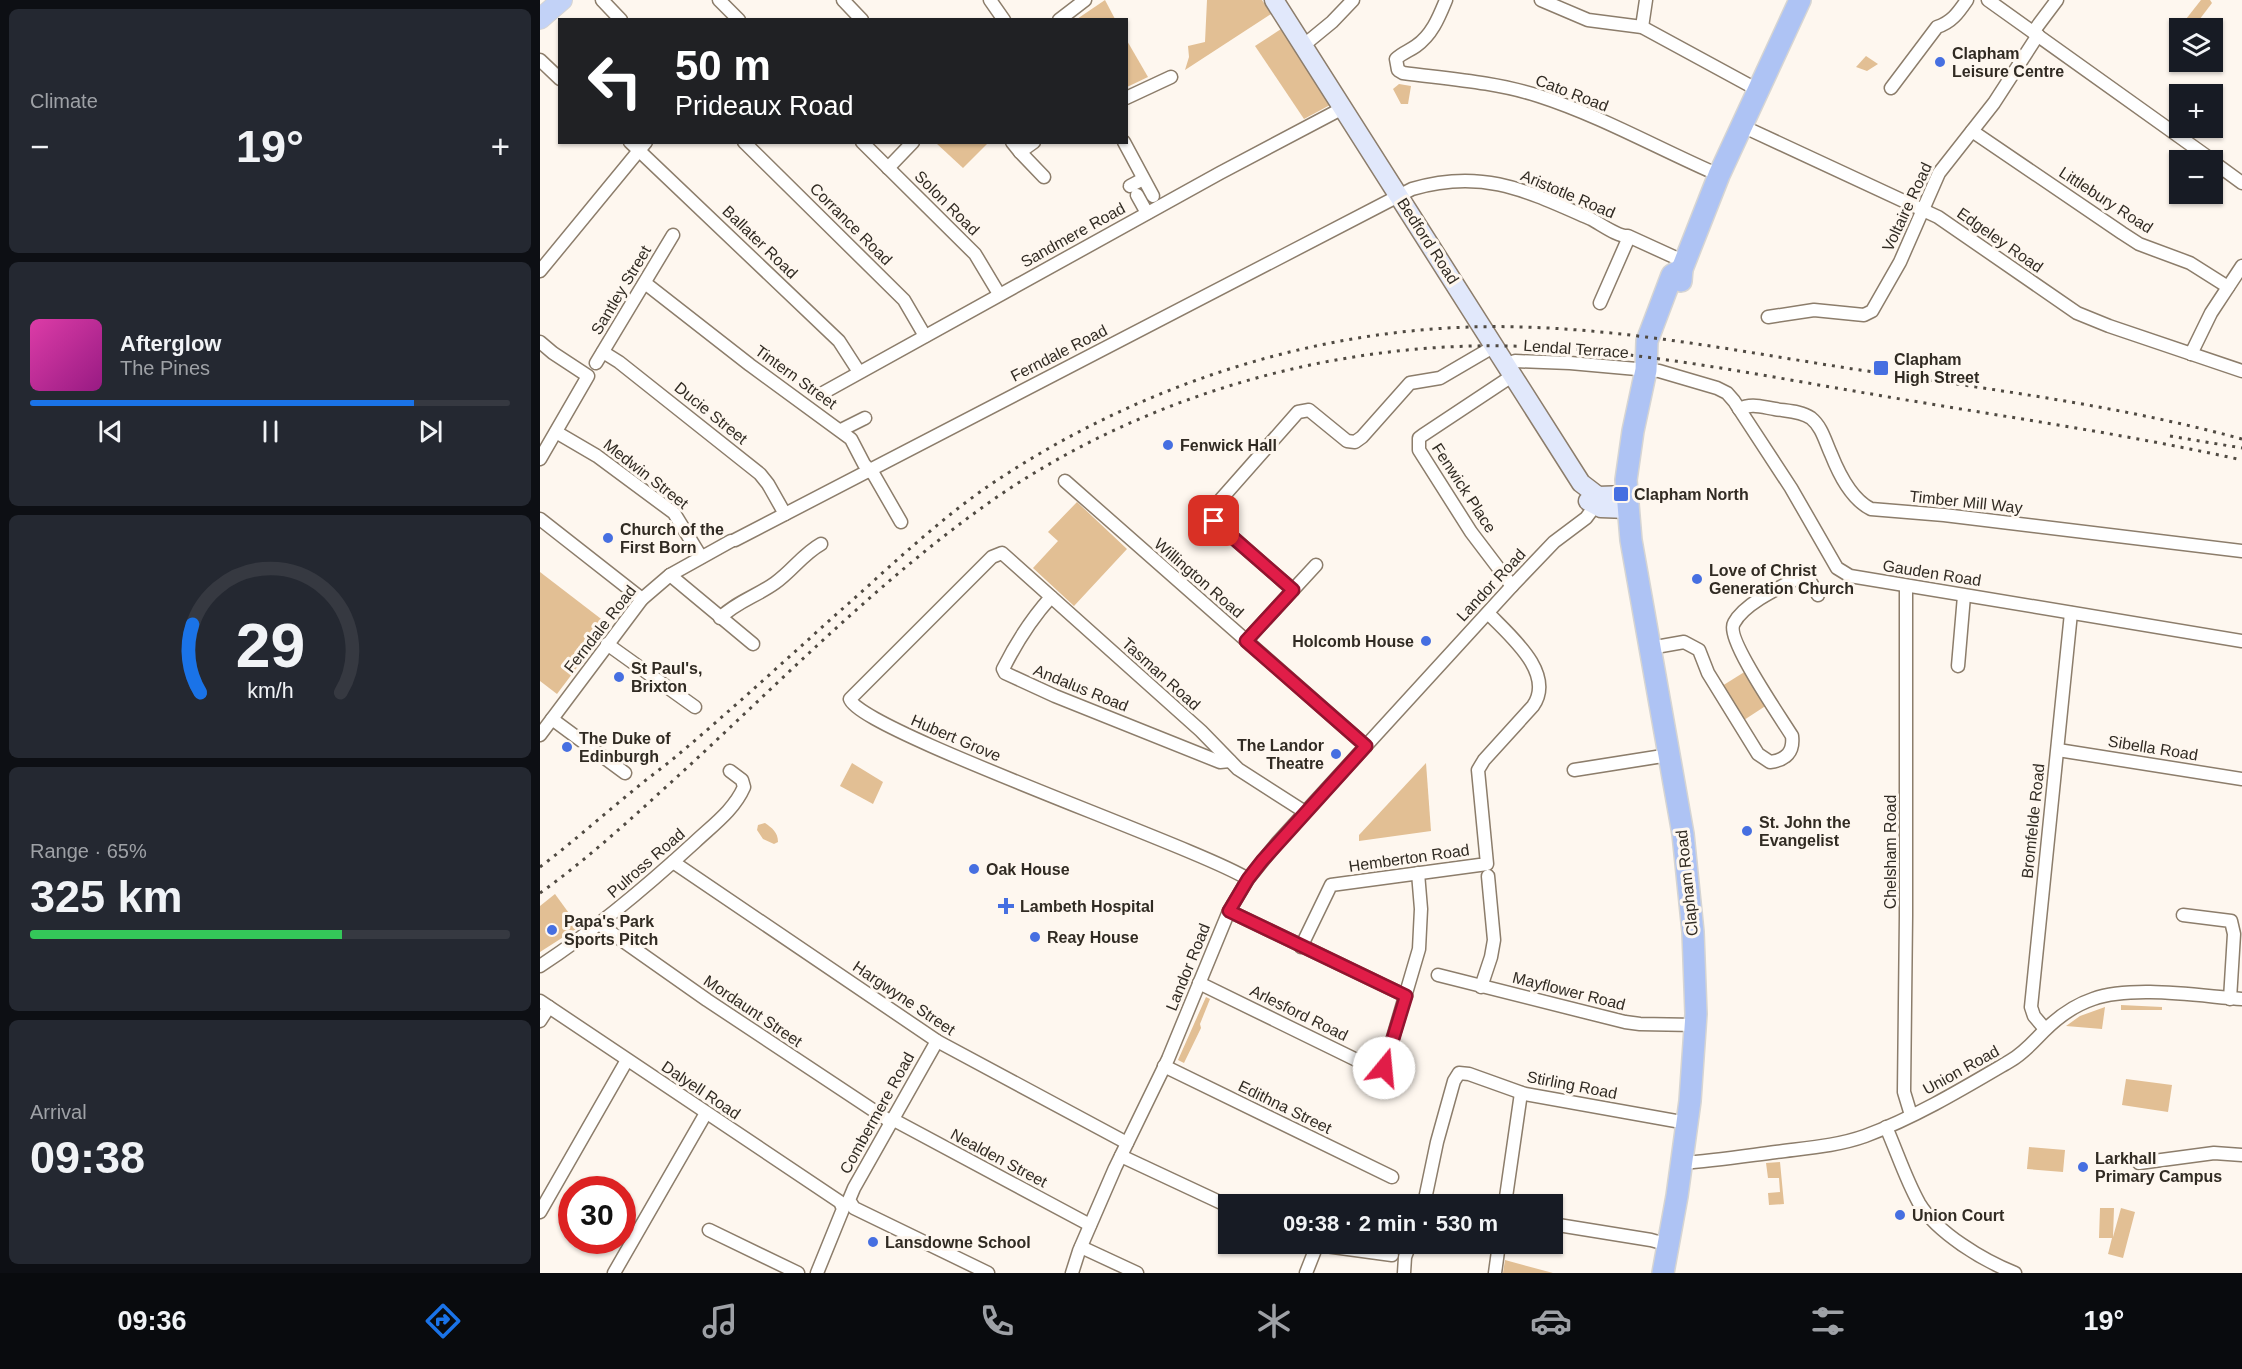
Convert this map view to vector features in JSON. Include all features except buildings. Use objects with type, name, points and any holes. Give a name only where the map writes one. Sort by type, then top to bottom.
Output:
[{"type":"highway","points":[[1628,502],[1628,466],[1646,370],[1670,315],[1682,277],[1683,265],[1719,175],[1800,0]]},
{"type":"highway","name":"Clapham Road","points":[[1628,502],[1636,575],[1683,834],[1694,932],[1695,1025],[1687,1123],[1663,1273]]},
{"type":"main road","points":[[540,19],[562,0]]},
{"type":"main road","name":"Bedford Road","points":[[1274,0],[1304,45],[1332,114],[1399,196],[1581,483],[1584,493],[1595,506]]},
{"type":"main road","points":[[1581,483],[1598,496],[1628,502]]},
{"type":"main road","points":[[1595,506],[1608,509],[1628,502]]},
{"type":"street","points":[[602,0],[619,18]]},
{"type":"street","points":[[719,0],[737,18]]},
{"type":"street","points":[[843,0],[860,18]]},
{"type":"street","points":[[990,0],[1003,18]]},
{"type":"street","points":[[1062,18],[1086,0]]},
{"type":"street","points":[[1304,45],[1332,22],[1353,0]]},
{"type":"street","name":"Cato Road","points":[[1446,0],[1428,35],[1396,59],[1398,70],[1403,73],[1500,86],[1539,97],[1577,111],[1719,175]]},
{"type":"street","points":[[1541,0],[1588,20],[1642,27],[1758,90]]},
{"type":"street","points":[[1642,27],[1646,0]]},
{"type":"street","points":[[1891,88],[1937,27],[1948,23],[1956,16],[1967,0]]},
{"type":"street","points":[[1988,0],[2197,150]]},
{"type":"street","name":"Voltaire Road","points":[[1768,317],[1814,310],[1868,314],[1881,298],[1908,246],[1939,173],[1994,103],[2056,0]]},
{"type":"street","points":[[540,60],[558,76]]},
{"type":"street","points":[[1128,97],[1171,77]]},
{"type":"street","name":"Sandmere Road","points":[[821,394],[999,294],[1332,114]]},
{"type":"street","name":"Edgeley Road","points":[[1742,126],[1923,210],[1968,236],[2077,313],[2242,371]]},
{"type":"street","name":"Littlebury Road","points":[[1972,131],[2139,244],[2190,263],[2228,287]]},
{"type":"street","name":"Corrance Road","points":[[746,144],[904,300],[925,336]]},
{"type":"street","name":"Solon Road","points":[[864,144],[975,254],[999,294]]},
{"type":"street","points":[[888,168],[911,144]]},
{"type":"street","points":[[1014,144],[1044,177]]},
{"type":"street","points":[[1020,152],[1031,144]]},
{"type":"street","points":[[1125,144],[1153,196]]},
{"type":"street","points":[[540,271],[638,145]]},
{"type":"street","name":"Ballater Road","points":[[638,145],[839,341],[859,372]]},
{"type":"street","points":[[2223,169],[2242,183]]},
{"type":"street","points":[[1143,179],[1133,191],[1147,213]]},
{"type":"street","name":"Aristotle Road","points":[[1399,196],[1412,189],[1443,182],[1474,182],[1511,186],[1598,223],[1622,237],[1629,237],[1683,265]]},
{"type":"street","name":"Ferndale Road","points":[[540,735],[642,599],[670,574],[1399,196]]},
{"type":"street","name":"Santley Street","points":[[599,358],[673,235]]},
{"type":"street","points":[[1600,303],[1629,237]]},
{"type":"street","points":[[2191,354],[2201,329],[2242,266]]},
{"type":"street","name":"Tintern Street","points":[[645,284],[851,439],[901,522]]},
{"type":"street","points":[[540,342],[588,376],[540,459]]},
{"type":"street","points":[[1293,590],[1214,521],[1211,515],[1215,506],[1294,416],[1301,411],[1310,410],[1347,441],[1355,442],[1410,382],[1434,381],[1493,347]]},
{"type":"street","name":"Ducie Street","points":[[599,358],[612,356],[760,474],[785,514]]},
{"type":"street","name":"Lendal Terrace","points":[[1509,371],[1515,362],[1570,363],[1646,370]]},
{"type":"street","name":"Gauden Road","points":[[1646,370],[1659,371],[1727,393],[1791,488],[1837,568],[1850,576],[2242,641]]},
{"type":"street","name":"Fenwick Place","points":[[1509,371],[1423,435],[1418,446],[1471,532],[1512,586]]},
{"type":"street","name":"Timber Mill Way","points":[[1739,409],[1748,405],[1797,413],[1811,418],[1822,432],[1832,457],[1851,492],[1863,505],[1871,509],[1944,515],[2242,551]]},
{"type":"street","points":[[841,430],[866,418]]},
{"type":"street","name":"Medwin Street","points":[[556,432],[597,456],[674,513],[701,557]]},
{"type":"street","name":"Willington Road","points":[[1065,481],[1366,746]]},
{"type":"street","name":"Landor Road","points":[[1072,1273],[1090,1225],[1164,1066],[1229,911],[1248,879],[1305,812],[1512,586],[1554,542],[1586,518],[1595,506]]},
{"type":"street","points":[[540,519],[642,599]]},
{"type":"street","points":[[720,618],[731,607],[775,583],[814,548],[822,544]]},
{"type":"street","name":"Tasman Road","points":[[1000,553],[1201,731],[1230,761],[1252,779],[1305,812]]},
{"type":"street","name":"Hubert Grove","points":[[1000,553],[992,557],[851,697],[851,704],[900,732],[1248,879]]},
{"type":"street","points":[[1246,641],[1316,565]]},
{"type":"street","points":[[670,574],[753,644]]},
{"type":"street","points":[[1650,648],[1684,642],[1699,650],[1708,673],[1758,754],[1770,762],[1778,761],[1789,754],[1793,745],[1792,736],[1737,646],[1732,626],[1734,621],[1755,602],[1806,574],[1818,595]]},
{"type":"street","name":"Chelsham Road","points":[[1906,587],[1904,1092],[1911,1115]]},
{"type":"street","points":[[1958,666],[1964,596]]},
{"type":"street","name":"Andalus Road","points":[[1051,597],[1014,649],[1003,669],[1005,673],[1220,762],[1230,761]]},
{"type":"street","name":"Bromfelde Road","points":[[2045,1029],[2034,1016],[2031,1007],[2071,612]]},
{"type":"street","points":[[1481,987],[1494,940],[1478,770],[1484,760],[1533,706],[1540,691],[1538,675],[1529,656],[1488,613]]},
{"type":"street","points":[[607,644],[694,707]]},
{"type":"street","points":[[552,719],[626,773]]},
{"type":"street","points":[[1187,748],[1201,731]]},
{"type":"street","name":"Sibella Road","points":[[2058,750],[2242,779]]},
{"type":"street","points":[[1574,770],[1669,755]]},
{"type":"street","name":"Pulross Road","points":[[540,966],[599,924],[673,862],[735,803],[744,784],[730,771]]},
{"type":"street","name":"Hargwyne Street","points":[[673,862],[937,1041],[1127,1143]]},
{"type":"street","name":"Hemberton Road","points":[[1301,947],[1331,885],[1419,873],[1488,870]]},
{"type":"street","points":[[1229,911],[1406,996],[1421,940],[1419,873]]},
{"type":"street","points":[[2183,915],[2231,921],[2234,934],[2236,999]]},
{"type":"street","name":"Mordaunt Street","points":[[599,924],[752,1030],[892,1121]]},
{"type":"street","name":"Mayflower Road","points":[[1438,975],[1625,1022],[1695,1025]]},
{"type":"street","name":"Arlesford Road","points":[[1199,983],[1377,1070],[1384,1068],[1406,996]]},
{"type":"street","name":"Union Road","points":[[1682,1163],[1838,1144],[1886,1127],[2020,1055],[2045,1029],[2071,1010],[2103,996],[2141,993],[2236,999]]},
{"type":"street","points":[[540,1021],[544,1004]]},
{"type":"street","name":"Dalyell Road","points":[[544,1004],[840,1202],[969,1269],[987,1273]]},
{"type":"street","name":"Combermere Road","points":[[817,1273],[854,1188],[937,1041]]},
{"type":"street","points":[[540,1212],[627,1060]]},
{"type":"street","name":"Edithna Street","points":[[1164,1066],[1392,1177]]},
{"type":"street","name":"Stirling Road","points":[[1426,1194],[1437,1142],[1459,1073],[1469,1074],[1521,1093],[1687,1123]]},
{"type":"street","points":[[1506,1194],[1521,1093]]},
{"type":"street","points":[[614,1273],[706,1113]]},
{"type":"street","name":"Nealden Street","points":[[892,1121],[1090,1225]]},
{"type":"street","points":[[1886,1127],[1920,1204],[1933,1221],[1946,1234],[1996,1265],[2015,1273]]},
{"type":"street","points":[[2139,1163],[2214,1153],[2242,1155]]},
{"type":"street","points":[[1121,1156],[1218,1201]]},
{"type":"street","points":[[1563,1226],[1669,1245]]},
{"type":"street","points":[[709,1230],[798,1273]]},
{"type":"street","points":[[1081,1247],[1137,1273]]},
{"type":"street","points":[[1306,1273],[1311,1254]]},
{"type":"street","points":[[1387,1254],[1392,1255]]},
{"type":"street","points":[[1404,1273],[1406,1254]]},
{"type":"street","points":[[1495,1273],[1498,1254]]},
{"type":"shaded area","points":[[1105,0],[1114,18],[1078,18]]},
{"type":"shaded area","points":[[1207,0],[1262,0],[1271,14],[1185,70],[1189,57],[1188,46],[1205,42]]},
{"type":"shaded area","points":[[2201,0],[2210,0],[2212,3],[2201,18],[2187,18]]},
{"type":"shaded area","points":[[1281,29],[1330,105],[1304,119],[1255,46]]},
{"type":"shaded area","points":[[1128,42],[1148,77],[1128,87]]},
{"type":"shaded area","points":[[1866,56],[1878,64],[1867,71],[1856,67]]},
{"type":"shaded area","points":[[1399,84],[1411,86],[1408,104],[1401,104],[1393,89]]},
{"type":"shaded area","points":[[937,144],[987,144],[963,168]]},
{"type":"shaded area","points":[[1077,502],[1127,549],[1074,606],[1033,568],[1058,541],[1048,532]]},
{"type":"shaded area","points":[[540,572],[609,625],[557,694],[540,681]]},
{"type":"shaded area","points":[[1746,671],[1767,705],[1744,720],[1722,686]]},
{"type":"shaded area","points":[[852,763],[883,782],[873,804],[840,786]]},
{"type":"shaded area","points":[[1426,763],[1431,831],[1359,841],[1359,835]]},
{"type":"shaded area","points":[[765,823],[776,833],[778,842],[774,844],[763,839],[757,830],[758,825]]},
{"type":"shaded area","points":[[555,894],[579,927],[540,952],[540,906]]},
{"type":"shaded area","points":[[1206,997],[1210,999],[1200,1024],[1201,1028],[1184,1063],[1178,1060]]},
{"type":"shaded area","points":[[2121,1005],[2162,1007],[2162,1010],[2121,1010]]},
{"type":"shaded area","points":[[2105,1007],[2102,1029],[2066,1026],[2080,1016]]},
{"type":"shaded area","points":[[2126,1079],[2172,1085],[2168,1112],[2122,1105]]},
{"type":"shaded area","points":[[2029,1147],[2065,1150],[2063,1172],[2027,1169]]},
{"type":"shaded area","points":[[1780,1162],[1784,1204],[1769,1205],[1768,1193],[1780,1192],[1779,1178],[1768,1178],[1766,1163]]},
{"type":"shaded area","points":[[2100,1208],[2114,1208],[2113,1237],[2121,1208],[2135,1212],[2123,1258],[2108,1254],[2112,1238],[2099,1238]]},
{"type":"shaded area","points":[[1505,1260],[1553,1273],[1503,1273]]},
{"type":"railway","points":[[540,867],[679,754],[916,543],[987,487],[1047,449],[1110,416],[1175,388],[1242,365],[1311,347],[1381,335],[1451,328],[1522,327],[1650,337],[2100,407],[2242,439]]},
{"type":"railway","points":[[540,893],[576,866],[627,822],[860,606],[936,542],[976,512],[1031,475],[1089,443],[1149,415],[1212,392],[1276,373],[1341,359],[1407,350],[1473,346],[1574,349],[1727,369],[2106,433],[2242,460]]},
{"type":"railway","points":[[2170,436],[2242,448]]},
{"type":"place","name":"Clapham Leisure Centre","points":[[1940,62]]},
{"type":"place","name":"Clapham High Street","points":[[1881,368]]},
{"type":"place","name":"Fenwick Hall","points":[[1168,445]]},
{"type":"place","name":"Clapham North","points":[[1621,494]]},
{"type":"place","name":"Church of the First Born","points":[[608,538]]},
{"type":"place","name":"Love of Christ Generation Church","points":[[1697,579]]},
{"type":"place","name":"Holcomb House","points":[[1426,641]]},
{"type":"place","name":"St Paul's, Brixton","points":[[619,677]]},
{"type":"place","name":"The Duke of Edinburgh","points":[[567,747]]},
{"type":"place","name":"The Landor Theatre","points":[[1336,754]]},
{"type":"place","name":"St. John the Evangelist","points":[[1747,831]]},
{"type":"place","name":"Oak House","points":[[974,869]]},
{"type":"place","name":"Lambeth Hospital","points":[[1006,906]]},
{"type":"place","name":"Papa's Park Sports Pitch","points":[[552,930]]},
{"type":"place","name":"Reay House","points":[[1035,937]]},
{"type":"place","name":"Larkhall Primary Campus","points":[[2083,1167]]},
{"type":"place","name":"Union Court","points":[[1900,1215]]},
{"type":"place","name":"Lansdowne School","points":[[873,1242]]},
{"type":"route","points":[[1214,521],[1293,590],[1246,641],[1366,746],[1262,861],[1229,911],[1406,996],[1384,1068]]}]
